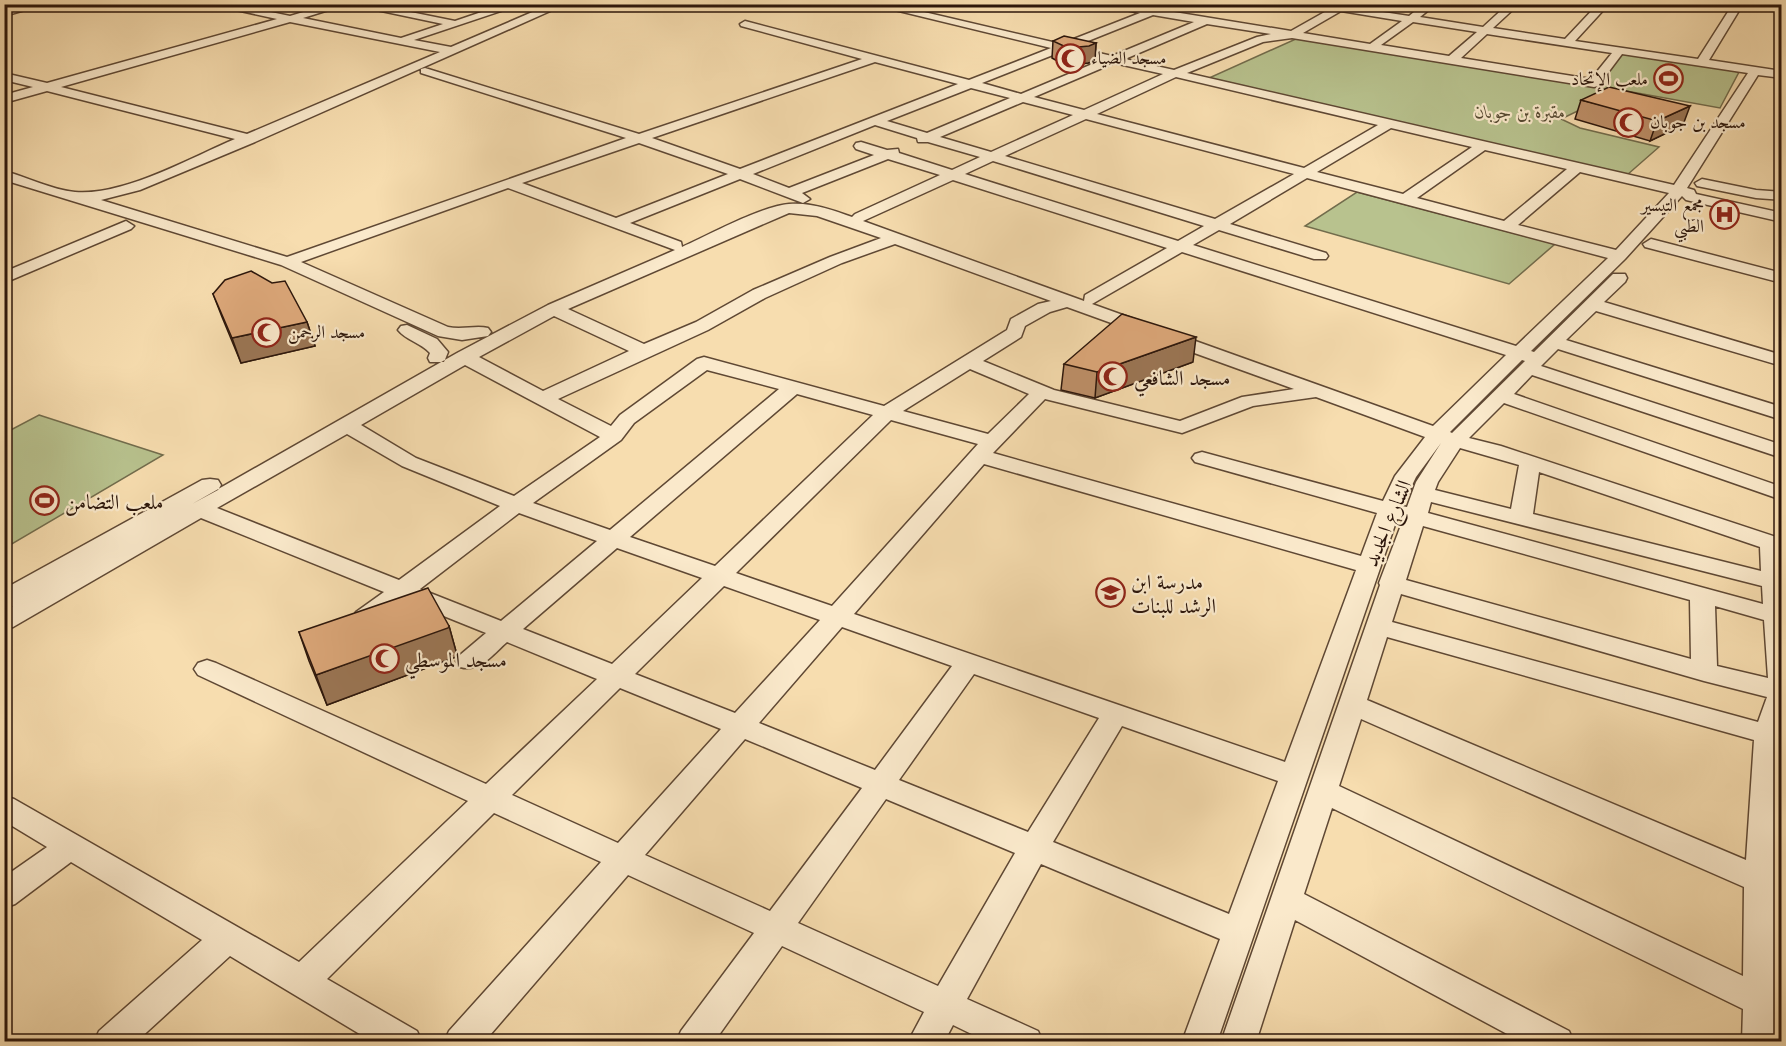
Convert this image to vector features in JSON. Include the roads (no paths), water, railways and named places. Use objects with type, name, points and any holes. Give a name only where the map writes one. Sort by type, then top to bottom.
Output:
[{"type":"street","points":[[4,13],[41,4]]},
{"type":"street","points":[[214,4],[453,51]]},
{"type":"street","points":[[4,99],[343,4]]},
{"type":"street","points":[[354,4],[456,24]]},
{"type":"street","points":[[401,41],[517,4]]},
{"type":"street","points":[[4,175],[69,202],[101,196],[142,196],[250,139],[561,4]]},
{"type":"street","points":[[100,211],[142,196],[577,4]]},
{"type":"street","points":[[875,4],[1577,167],[1691,191],[1782,218]]},
{"type":"street","points":[[1103,4],[1594,82],[1620,50]]},
{"type":"street","points":[[1317,4],[1344,6],[1411,19],[1769,73]]},
{"type":"street","points":[[1372,47],[1431,4]]},
{"type":"street","points":[[1452,60],[1514,4]]},
{"type":"street","points":[[1568,42],[1604,4]]},
{"type":"street","points":[[1702,62],[1738,4]]},
{"type":"street","points":[[860,217],[1176,73],[1261,39],[1294,34],[1344,6]]},
{"type":"street","points":[[616,223],[1152,12]]},
{"type":"street","points":[[4,621],[346,425],[482,332],[540,304],[887,154],[1207,21]]},
{"type":"street","points":[[745,24],[1619,256]]},
{"type":"street","points":[[286,262],[508,183],[890,54]]},
{"type":"street","points":[[421,73],[633,141],[788,197],[860,217],[1091,299],[1449,434],[1776,545],[1782,690],[1775,736],[1774,783],[1760,880],[1766,1028]]},
{"type":"street","name":"الشارع الجديد","points":[[1199,1041],[1389,510],[1406,476],[1527,360],[1553,342],[1651,244],[1691,191],[1769,73]]},
{"type":"street","points":[[4,76],[250,139]]},
{"type":"street","points":[[874,121],[1320,256]]},
{"type":"street","points":[[1091,299],[1390,123]]},
{"type":"street","points":[[279,127],[293,129]]},
{"type":"street","points":[[1405,200],[1482,145]]},
{"type":"street","points":[[861,146],[1527,360],[1782,452]]},
{"type":"street","points":[[1506,226],[1577,167]]},
{"type":"street","points":[[1722,172],[1770,184],[1781,194]]},
{"type":"street","points":[[508,183],[675,245]]},
{"type":"street","points":[[4,189],[151,220],[286,262],[399,319],[439,352],[435,364]]},
{"type":"street","points":[[1691,191],[1756,195],[1781,194]]},
{"type":"street","name":"الشارع الجديد","points":[[1238,1041],[1414,516],[1449,434],[1499,395],[1619,256],[1691,191]]},
{"type":"street","points":[[142,196],[151,220]]},
{"type":"street","points":[[4,600],[435,364],[464,357],[554,309],[788,207],[813,210],[1318,392],[1449,434]]},
{"type":"street","points":[[100,211],[126,226],[300,280],[399,319],[462,335],[482,332]]},
{"type":"street","points":[[4,278],[126,226]]},
{"type":"street","points":[[543,398],[702,326],[769,289],[894,238]]},
{"type":"street","points":[[1651,244],[1782,278]]},
{"type":"street","points":[[302,981],[888,412],[1015,333],[1017,323],[1044,308],[1068,301]]},
{"type":"street","points":[[1592,304],[1782,361]]},
{"type":"street","points":[[554,309],[644,351]]},
{"type":"street","points":[[1553,342],[1782,414]]},
{"type":"street","points":[[464,357],[614,436]]},
{"type":"street","points":[[969,362],[1042,392],[1182,427],[1249,401],[1318,392]]},
{"type":"street","points":[[365,618],[516,505],[614,436],[627,419],[704,363],[888,412],[986,449],[1369,566]]},
{"type":"street","points":[[469,661],[794,387]]},
{"type":"street","points":[[461,1041],[986,449],[1042,392]]},
{"type":"street","points":[[1499,395],[1782,494]]},
{"type":"street","points":[[346,425],[409,462],[516,505],[1295,776]]},
{"type":"street","points":[[1202,458],[1779,615]]},
{"type":"street","points":[[1521,517],[1530,462]]},
{"type":"street","points":[[1423,493],[1778,583]]},
{"type":"street","points":[[199,509],[740,726],[1238,932]]},
{"type":"street","points":[[1391,583],[1704,672],[1782,690]]},
{"type":"street","points":[[1702,594],[1704,672]]},
{"type":"street","points":[[1378,626],[1775,736]]},
{"type":"street","points":[[693,1041],[968,664]]},
{"type":"street","points":[[207,669],[1026,1041]]},
{"type":"street","points":[[1351,705],[1760,880]]},
{"type":"street","points":[[925,1041],[1034,849],[1115,714]]},
{"type":"street","points":[[1323,791],[1766,1028]]},
{"type":"street","points":[[4,807],[302,981],[394,1039]]},
{"type":"street","points":[[4,895],[70,846]]},
{"type":"street","points":[[1287,900],[1557,1041]]},
{"type":"street","points":[[111,1041],[228,938]]},
{"type":"place","name":"مسجد الضياء","points":[[1070,58]]},
{"type":"place","name":"ملعب الإتحاد","points":[[1669,79]]},
{"type":"place","name":"مسجد بن جوبان","points":[[1629,122]]},
{"type":"place","name":"مجمع التيسير الطبي","points":[[1725,215]]},
{"type":"place","name":"مسجد الرحمن","points":[[267,332]]},
{"type":"place","name":"مسجد الشافعي","points":[[1113,377]]},
{"type":"place","name":"ملعب التضامن","points":[[44,501]]},
{"type":"place","name":"مدرسة ابن الرشد للبنات","points":[[1110,593]]},
{"type":"place","name":"مسجد الموسطي","points":[[384,659]]},
{"type":"park label","name":"مقبرة بن جوبان","points":[[1520,112]]}]
